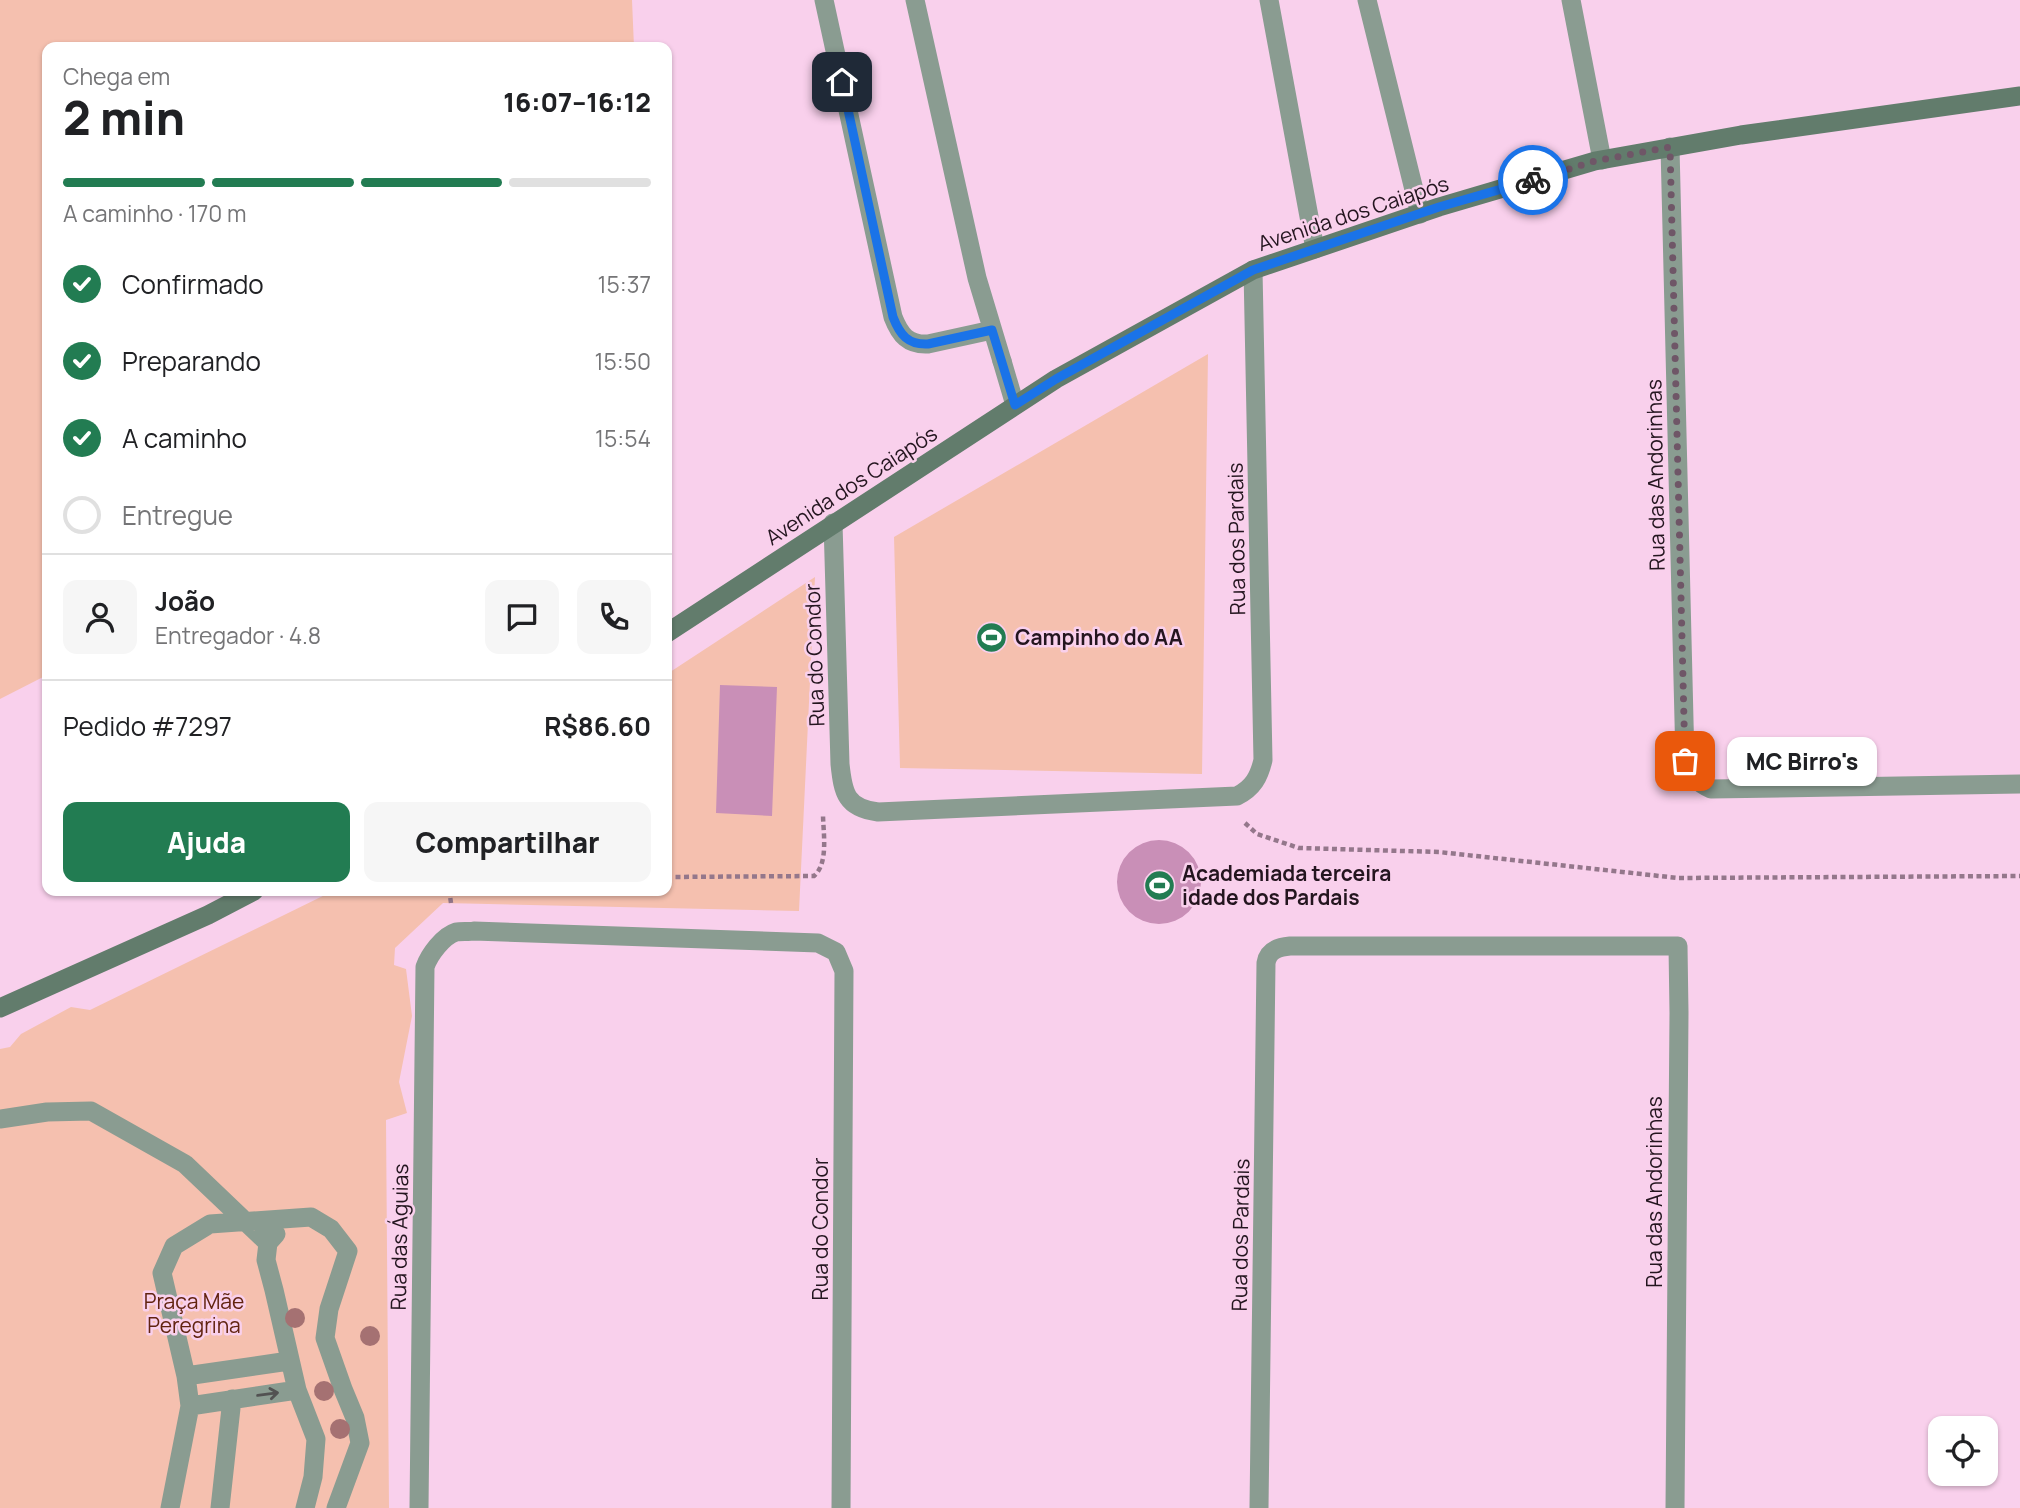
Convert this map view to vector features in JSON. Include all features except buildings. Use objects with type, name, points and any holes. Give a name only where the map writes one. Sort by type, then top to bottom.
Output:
[{"type":"main road","name":"Avenida dos Caiapós","points":[[672,630],[1056,379],[1253,270],[1420,214],[1602,160],[1741,135],[2020,96]]},
{"type":"main road","points":[[0,1008],[208,915],[244,896]]},
{"type":"street","points":[[824,0],[898,331],[907,340],[918,345],[992,330]]},
{"type":"street","points":[[915,0],[977,278],[1015,405]]},
{"type":"street","points":[[1269,0],[1315,249]]},
{"type":"street","points":[[1367,0],[1420,214]]},
{"type":"street","points":[[1571,0],[1602,160]]},
{"type":"street","name":"Rua das Andorinhas","points":[[1670,147],[1685,761],[1693,777],[1712,789],[2020,784]]},
{"type":"street","name":"Rua dos Pardais","points":[[1237,796],[1255,782],[1263,760],[1253,270]]},
{"type":"street","name":"Rua do Condor","points":[[833,523],[842,786]]},
{"type":"street","points":[[842,786],[852,804],[863,810],[878,812],[1237,796]]},
{"type":"street","name":"Rua do Condor","points":[[425,967],[431,953],[451,935],[474,931],[818,943],[836,953],[844,971],[841,1508]]},
{"type":"street","name":"Rua das Andorinhas","points":[[1266,963],[1272,952],[1290,946],[1678,946],[1675,1508]]},
{"type":"street","name":"Rua dos Pardais","points":[[1259,1508],[1266,963]]},
{"type":"street","name":"Rua das Águias","points":[[419,1508],[425,967]]},
{"type":"street","points":[[0,1119],[47,1112],[91,1111],[185,1164],[268,1243]]},
{"type":"street","points":[[170,1508],[190,1406],[186,1376],[162,1273],[174,1246],[211,1224],[311,1217],[331,1230],[348,1251],[329,1309],[325,1338],[355,1418],[360,1443],[336,1508]]},
{"type":"street","points":[[287,1219],[268,1243],[266,1260],[297,1390],[316,1439],[313,1477],[305,1508]]},
{"type":"street","points":[[186,1376],[289,1361]]},
{"type":"street","points":[[190,1406],[297,1390]]},
{"type":"street","points":[[220,1508],[232,1399]]},
{"type":"path","points":[[672,877],[814,876],[820,871],[823,861],[822,807],[826,793],[842,786]]},
{"type":"path","points":[[1237,796],[1242,820],[1257,834],[1299,848],[1439,852],[1678,878],[2020,876]]},
{"type":"green space","points":[[0,0],[632,0],[634,42],[42,42],[42,678],[0,699]]},
{"type":"green space","points":[[1208,354],[1202,774],[900,768],[894,537]]},
{"type":"green space","name":"Praça Mãe Peregrina","points":[[815,577],[799,911],[443,903],[395,948],[394,965],[406,969],[412,1016],[399,1082],[407,1113],[386,1120],[389,1508],[0,1508],[0,1049],[10,1047],[21,1034],[71,1007],[90,1010],[323,896],[672,896],[672,671]]},
{"type":"way so far","points":[[1533,180],[1595,161],[1670,147],[1685,761]]},
{"type":"place","name":"Campinho do AA","points":[[992,637]]},
{"type":"place","name":"MC Birro's","points":[[1685,761]]},
{"type":"place","name":"Academiada terceira idade dos Pardais","points":[[1159,885]]},
{"type":"route","points":[[842,82],[898,331],[907,340],[918,345],[992,330],[1015,405],[1056,379],[1253,270],[1439,207],[1533,180]]}]
